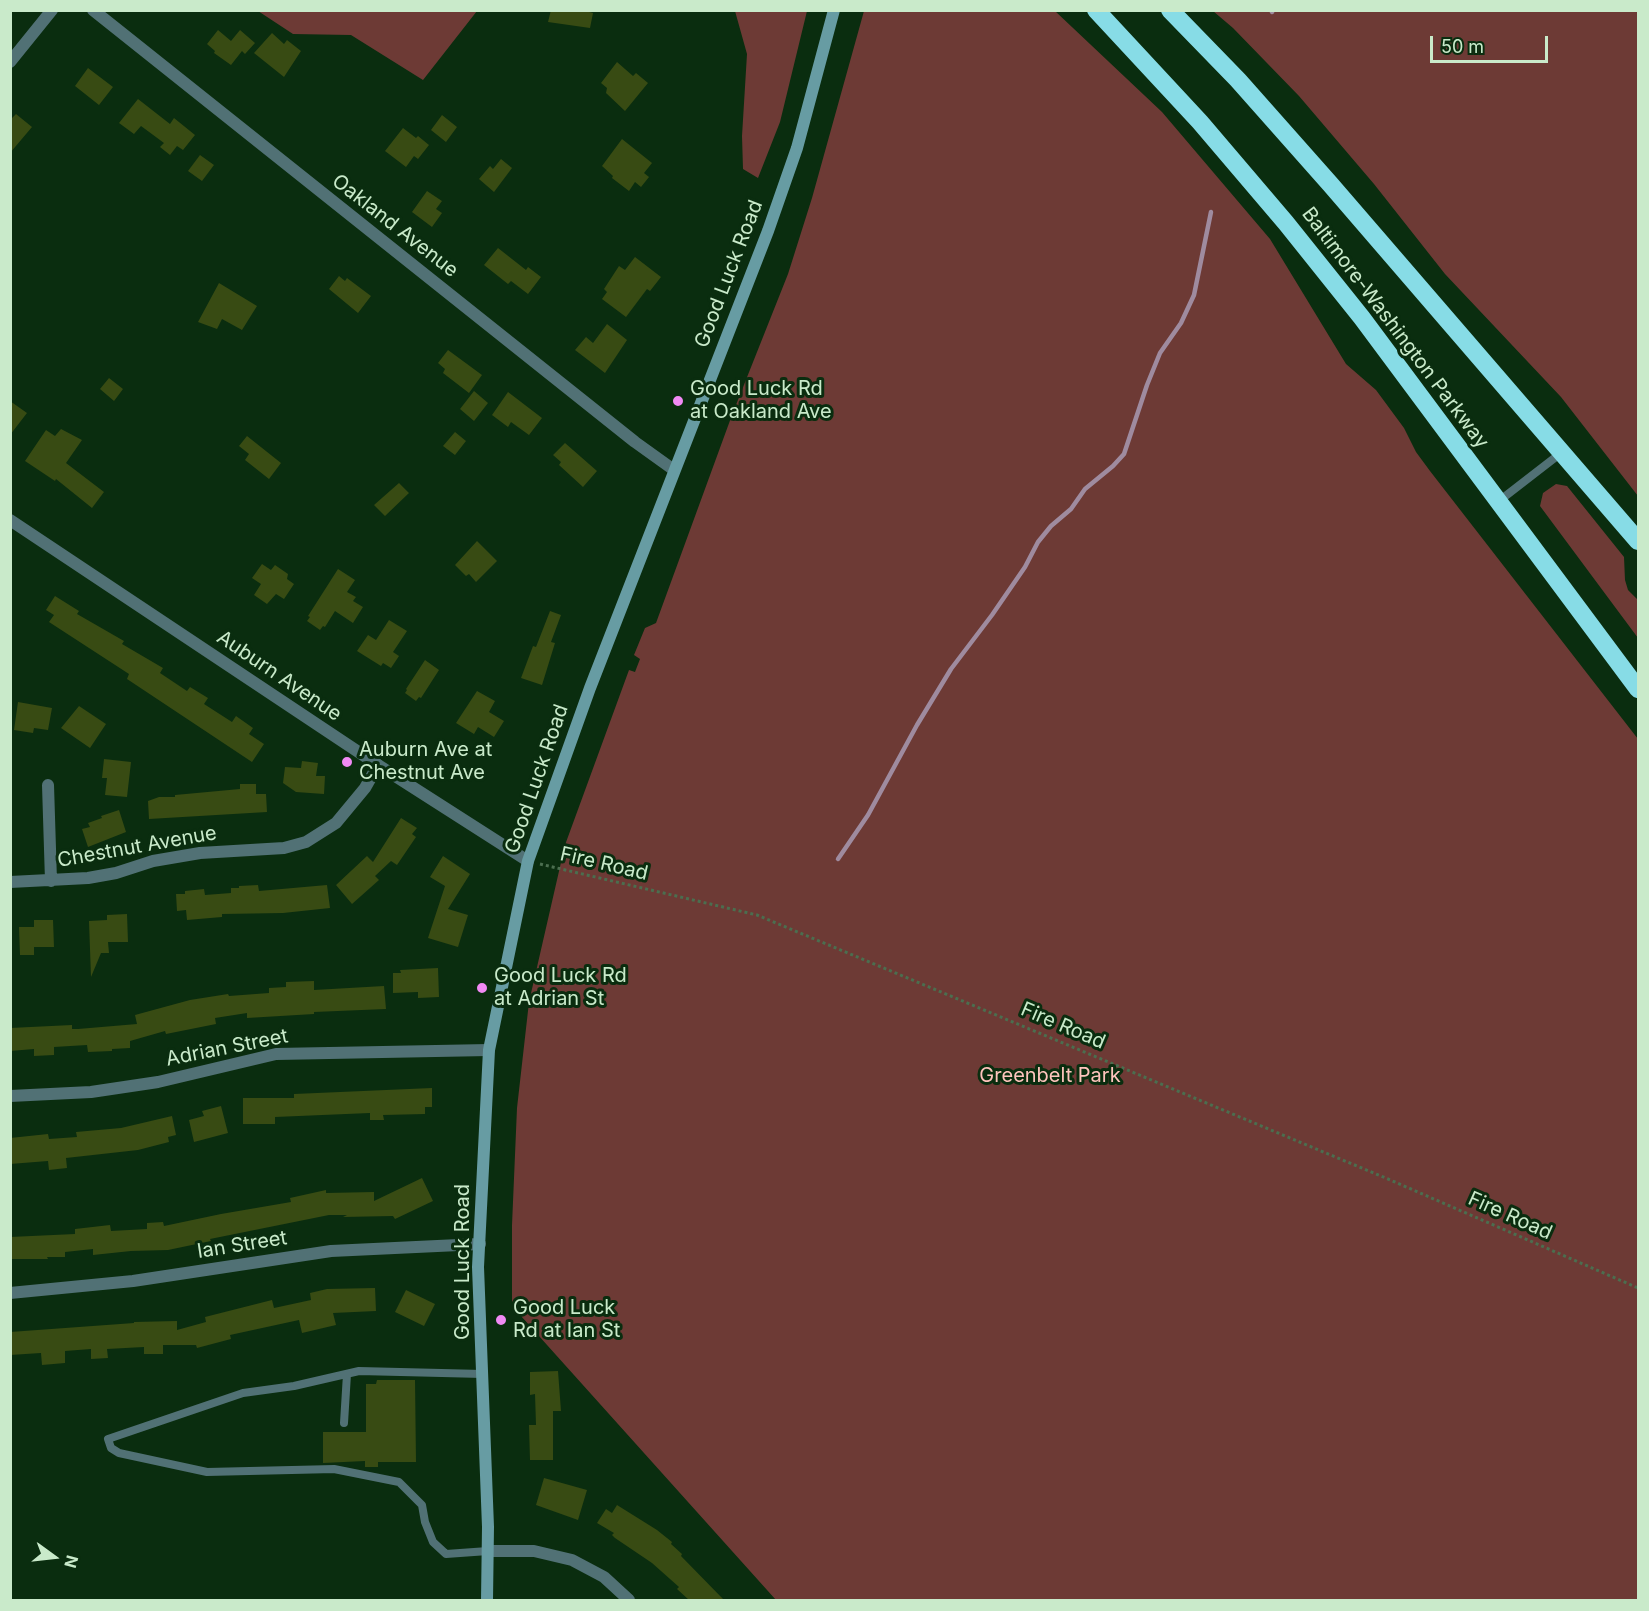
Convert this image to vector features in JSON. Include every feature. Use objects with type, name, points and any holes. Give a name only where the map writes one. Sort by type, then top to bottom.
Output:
[{"type":"highway","name":"Baltimore-Washington Parkway","points":[[1096,10],[1200,122],[1286,223],[1362,318],[1638,689]]},
{"type":"highway","name":"Baltimore-Washington Parkway","points":[[1170,10],[1238,80],[1331,185],[1638,541]]},
{"type":"main road","name":"Good Luck Road","points":[[487,1600],[488,1551],[478,1268],[489,1050],[528,861],[590,688],[768,231],[794,158],[834,10]]},
{"type":"street","points":[[10,62],[52,10]]},
{"type":"street","name":"Oakland Avenue","points":[[93,10],[627,436],[674,470]]},
{"type":"street","name":"Auburn Avenue","points":[[10,520],[378,765],[528,861]]},
{"type":"street","name":"Chestnut Avenue","points":[[10,882],[88,878],[153,861],[200,853],[284,848],[306,842],[336,823],[366,788],[378,765]]},
{"type":"street","points":[[48,785],[51,881]]},
{"type":"street","name":"Adrian Street","points":[[10,1096],[91,1092],[158,1082],[276,1054],[489,1050]]},
{"type":"street","name":"Ian Street","points":[[10,1293],[133,1281],[331,1251],[480,1244]]},
{"type":"street","points":[[488,1551],[534,1551],[572,1560],[604,1577],[629,1600]]},
{"type":"lane","points":[[1498,502],[1561,452]]},
{"type":"lane","points":[[483,1374],[359,1371],[290,1387],[243,1393],[108,1439],[111,1449],[118,1454],[207,1472],[334,1469],[399,1482],[422,1505],[433,1542],[446,1554],[488,1551]]},
{"type":"lane","points":[[345,1424],[347,1374]]},
{"type":"path","name":"Fire Road","points":[[528,861],[758,915],[1388,1179],[1638,1288]]},
{"type":"green space","points":[[258,11],[477,11],[423,80],[351,35],[293,34]]},
{"type":"green space","points":[[735,11],[807,11],[780,122],[758,178],[743,169],[742,136],[747,54]]},
{"type":"green space","name":"Greenbelt Park","points":[[864,11],[1055,11],[1162,112],[1270,239],[1346,364],[1376,390],[1404,428],[1416,452],[1430,471],[1638,739],[1638,1600],[776,1600],[512,1306],[512,1225],[517,1108],[529,1002],[565,845],[629,670],[635,672],[640,659],[634,655],[645,628],[656,623],[732,415],[788,274],[812,198]]},
{"type":"green space","points":[[1213,11],[1638,11],[1638,496],[1561,397],[1445,274],[1374,184],[1299,96],[1233,28]]},
{"type":"green space","points":[[1556,484],[1567,486],[1624,557],[1628,590],[1638,600],[1638,638],[1540,506],[1543,493]]},
{"type":"building","points":[[551,10],[582,10],[593,13],[590,28],[548,22]]},
{"type":"building","points":[[218,30],[231,41],[240,30],[255,43],[245,54],[242,51],[231,65],[214,53],[215,51],[207,44]]},
{"type":"building","points":[[272,33],[284,44],[287,40],[301,51],[284,77],[254,53]]},
{"type":"building","points":[[617,62],[633,76],[636,73],[648,83],[625,111],[606,93],[607,88],[601,83]]},
{"type":"building","points":[[88,68],[113,87],[99,105],[75,86]]},
{"type":"building","points":[[138,99],[170,124],[174,118],[195,135],[183,150],[177,146],[170,155],[160,147],[164,143],[141,126],[134,134],[119,123]]},
{"type":"building","points":[[16,114],[32,127],[10,153],[10,120]]},
{"type":"building","points":[[442,115],[457,127],[446,142],[431,130]]},
{"type":"building","points":[[403,128],[429,145],[418,159],[414,156],[406,167],[385,151]]},
{"type":"building","points":[[622,139],[652,163],[644,173],[649,177],[641,187],[635,182],[629,191],[612,178],[613,176],[602,166]]},
{"type":"building","points":[[200,155],[214,165],[202,181],[188,171]]},
{"type":"building","points":[[501,159],[512,168],[494,192],[479,179],[490,166],[493,169]]},
{"type":"building","points":[[427,191],[442,201],[436,209],[442,213],[432,227],[412,212]]},
{"type":"building","points":[[498,248],[526,270],[528,267],[541,277],[528,294],[511,281],[508,284],[484,265]]},
{"type":"building","points":[[635,257],[661,277],[650,291],[647,289],[626,317],[602,299],[607,292],[604,289],[619,266],[625,270]]},
{"type":"building","points":[[339,276],[345,281],[347,278],[371,296],[358,313],[329,289]]},
{"type":"building","points":[[219,283],[257,306],[242,330],[222,319],[217,329],[198,322]]},
{"type":"building","points":[[607,324],[627,340],[605,373],[575,350],[586,337],[593,343]]},
{"type":"building","points":[[448,350],[482,375],[469,393],[443,373],[445,369],[438,363]]},
{"type":"building","points":[[109,378],[123,389],[114,401],[100,389]]},
{"type":"building","points":[[474,391],[488,403],[474,421],[460,409]]},
{"type":"building","points":[[508,392],[542,418],[529,435],[511,422],[508,427],[492,415]]},
{"type":"building","points":[[10,401],[27,413],[10,435]]},
{"type":"building","points":[[61,429],[82,440],[66,463],[104,492],[92,508],[56,479],[55,481],[25,461],[46,430],[55,436]]},
{"type":"building","points":[[455,432],[466,441],[455,455],[443,446]]},
{"type":"building","points":[[247,436],[281,463],[269,479],[245,460],[249,454],[239,446]]},
{"type":"building","points":[[565,443],[597,471],[583,487],[559,465],[561,462],[553,455]]},
{"type":"building","points":[[399,483],[409,493],[385,516],[374,505]]},
{"type":"building","points":[[477,541],[497,561],[476,582],[469,574],[466,576],[455,565]]},
{"type":"building","points":[[262,564],[271,570],[275,565],[288,574],[287,579],[294,584],[284,599],[276,594],[267,604],[254,595],[261,584],[252,578]]},
{"type":"building","points":[[338,569],[355,580],[347,592],[356,597],[353,601],[363,607],[353,623],[335,611],[325,627],[323,626],[320,630],[307,621],[310,617],[308,616]]},
{"type":"building","points":[[55,596],[79,611],[77,614],[124,641],[122,644],[163,668],[160,673],[187,691],[190,687],[208,698],[204,704],[232,722],[236,716],[253,728],[249,734],[264,744],[252,762],[127,679],[129,674],[49,622],[54,615],[46,610]]},
{"type":"building","points":[[550,611],[561,615],[551,642],[555,643],[542,685],[521,678]]},
{"type":"building","points":[[389,620],[407,631],[393,652],[399,656],[391,668],[383,663],[381,666],[357,651],[368,635],[376,640]]},
{"type":"building","points":[[425,660],[439,670],[421,698],[419,697],[416,701],[405,693]]},
{"type":"building","points":[[477,691],[495,701],[489,712],[504,721],[494,737],[478,727],[474,734],[456,723]]},
{"type":"building","points":[[18,702],[52,708],[48,730],[34,728],[33,733],[14,730]]},
{"type":"building","points":[[79,706],[106,724],[90,748],[61,728]]},
{"type":"building","points":[[104,759],[131,762],[127,797],[105,795],[107,778],[102,778]]},
{"type":"building","points":[[302,761],[318,763],[316,776],[325,776],[324,794],[296,792],[283,783],[285,767],[301,768]]},
{"type":"building","points":[[240,784],[256,784],[256,794],[266,794],[267,812],[149,819],[148,801],[159,797],[240,789]]},
{"type":"building","points":[[119,810],[126,832],[88,847],[82,829],[90,827],[88,823],[102,818],[101,816]]},
{"type":"building","points":[[401,818],[417,828],[412,834],[416,837],[397,865],[391,861],[375,876],[379,880],[352,904],[336,885],[367,856],[373,862]]},
{"type":"building","points":[[443,856],[470,874],[448,909],[468,915],[458,947],[428,938],[445,886],[430,877]]},
{"type":"building","points":[[258,885],[259,891],[327,885],[330,908],[283,913],[222,914],[222,917],[187,920],[186,910],[177,911],[176,894],[185,894],[185,891],[204,889],[205,895],[231,893],[231,888]]},
{"type":"building","points":[[127,914],[128,942],[108,942],[109,953],[101,953],[91,977],[89,921],[107,920],[107,915]]},
{"type":"building","points":[[34,920],[53,920],[54,947],[34,947],[34,955],[20,955],[19,927],[34,927]]},
{"type":"building","points":[[438,968],[439,997],[418,998],[418,992],[393,993],[393,973],[401,973],[400,970]]},
{"type":"building","points":[[314,981],[314,990],[384,986],[386,1009],[247,1018],[247,1013],[215,1018],[216,1024],[166,1034],[165,1031],[130,1041],[130,1048],[112,1049],[112,1051],[88,1052],[87,1045],[54,1047],[54,1055],[34,1056],[34,1049],[10,1051],[10,1028],[72,1025],[72,1029],[78,1029],[137,1024],[135,1015],[190,1000],[228,994],[229,996],[269,993],[269,988],[286,987],[286,982]]},
{"type":"building","points":[[432,1088],[432,1107],[425,1107],[425,1114],[383,1115],[384,1120],[370,1120],[370,1113],[275,1117],[275,1124],[243,1124],[243,1098],[294,1098],[294,1094]]},
{"type":"building","points":[[221,1106],[228,1133],[194,1142],[189,1120],[204,1116],[202,1111]]},
{"type":"building","points":[[172,1116],[176,1135],[168,1137],[169,1142],[138,1150],[66,1158],[67,1168],[49,1170],[48,1161],[10,1164],[10,1138],[48,1134],[49,1139],[77,1137],[76,1132],[121,1128]]},
{"type":"building","points":[[422,1178],[433,1201],[395,1219],[393,1216],[329,1215],[210,1239],[211,1241],[168,1250],[93,1255],[93,1249],[65,1252],[65,1257],[10,1259],[10,1237],[75,1234],[75,1229],[110,1225],[111,1231],[147,1229],[147,1223],[163,1222],[164,1226],[291,1202],[290,1198],[326,1190],[326,1193],[374,1192],[374,1201]]},
{"type":"building","points":[[375,1288],[376,1311],[333,1313],[336,1325],[302,1333],[299,1320],[230,1335],[231,1339],[197,1348],[196,1345],[163,1345],[163,1354],[144,1354],[144,1347],[107,1349],[108,1358],[91,1359],[91,1349],[65,1351],[65,1363],[42,1365],[41,1353],[10,1355],[10,1332],[134,1322],[177,1321],[177,1330],[206,1322],[205,1317],[272,1300],[274,1308],[311,1300],[310,1293],[327,1289]]},
{"type":"building","points":[[406,1290],[435,1304],[424,1326],[395,1312]]},
{"type":"building","points":[[558,1371],[561,1411],[553,1411],[553,1460],[530,1460],[529,1425],[536,1425],[535,1394],[530,1395],[530,1372]]},
{"type":"building","points":[[377,1380],[415,1380],[416,1462],[378,1462],[378,1467],[365,1467],[365,1461],[323,1463],[323,1432],[366,1432],[366,1384],[376,1384]]},
{"type":"building","points":[[544,1478],[587,1490],[578,1520],[536,1505]]},
{"type":"building","points":[[617,1505],[672,1542],[671,1544],[682,1554],[681,1556],[724,1600],[689,1600],[677,1589],[679,1587],[652,1563],[615,1538],[612,1535],[614,1533],[597,1523],[606,1509],[612,1513]]},
{"type":"waterway","points":[[838,859],[868,815],[917,725],[951,669],[1025,567],[1038,542],[1051,526],[1071,509],[1085,489],[1124,454],[1160,353],[1181,323],[1194,295],[1211,212]]},
{"type":"place","name":"Good Luck Rd at Oakland Ave","points":[[678,401]]},
{"type":"place","name":"Auburn Ave at Chestnut Ave","points":[[347,762]]},
{"type":"place","name":"Good Luck Rd at Adrian St","points":[[482,988]]},
{"type":"place","name":"Good Luck Rd at Ian St","points":[[501,1320]]}]
